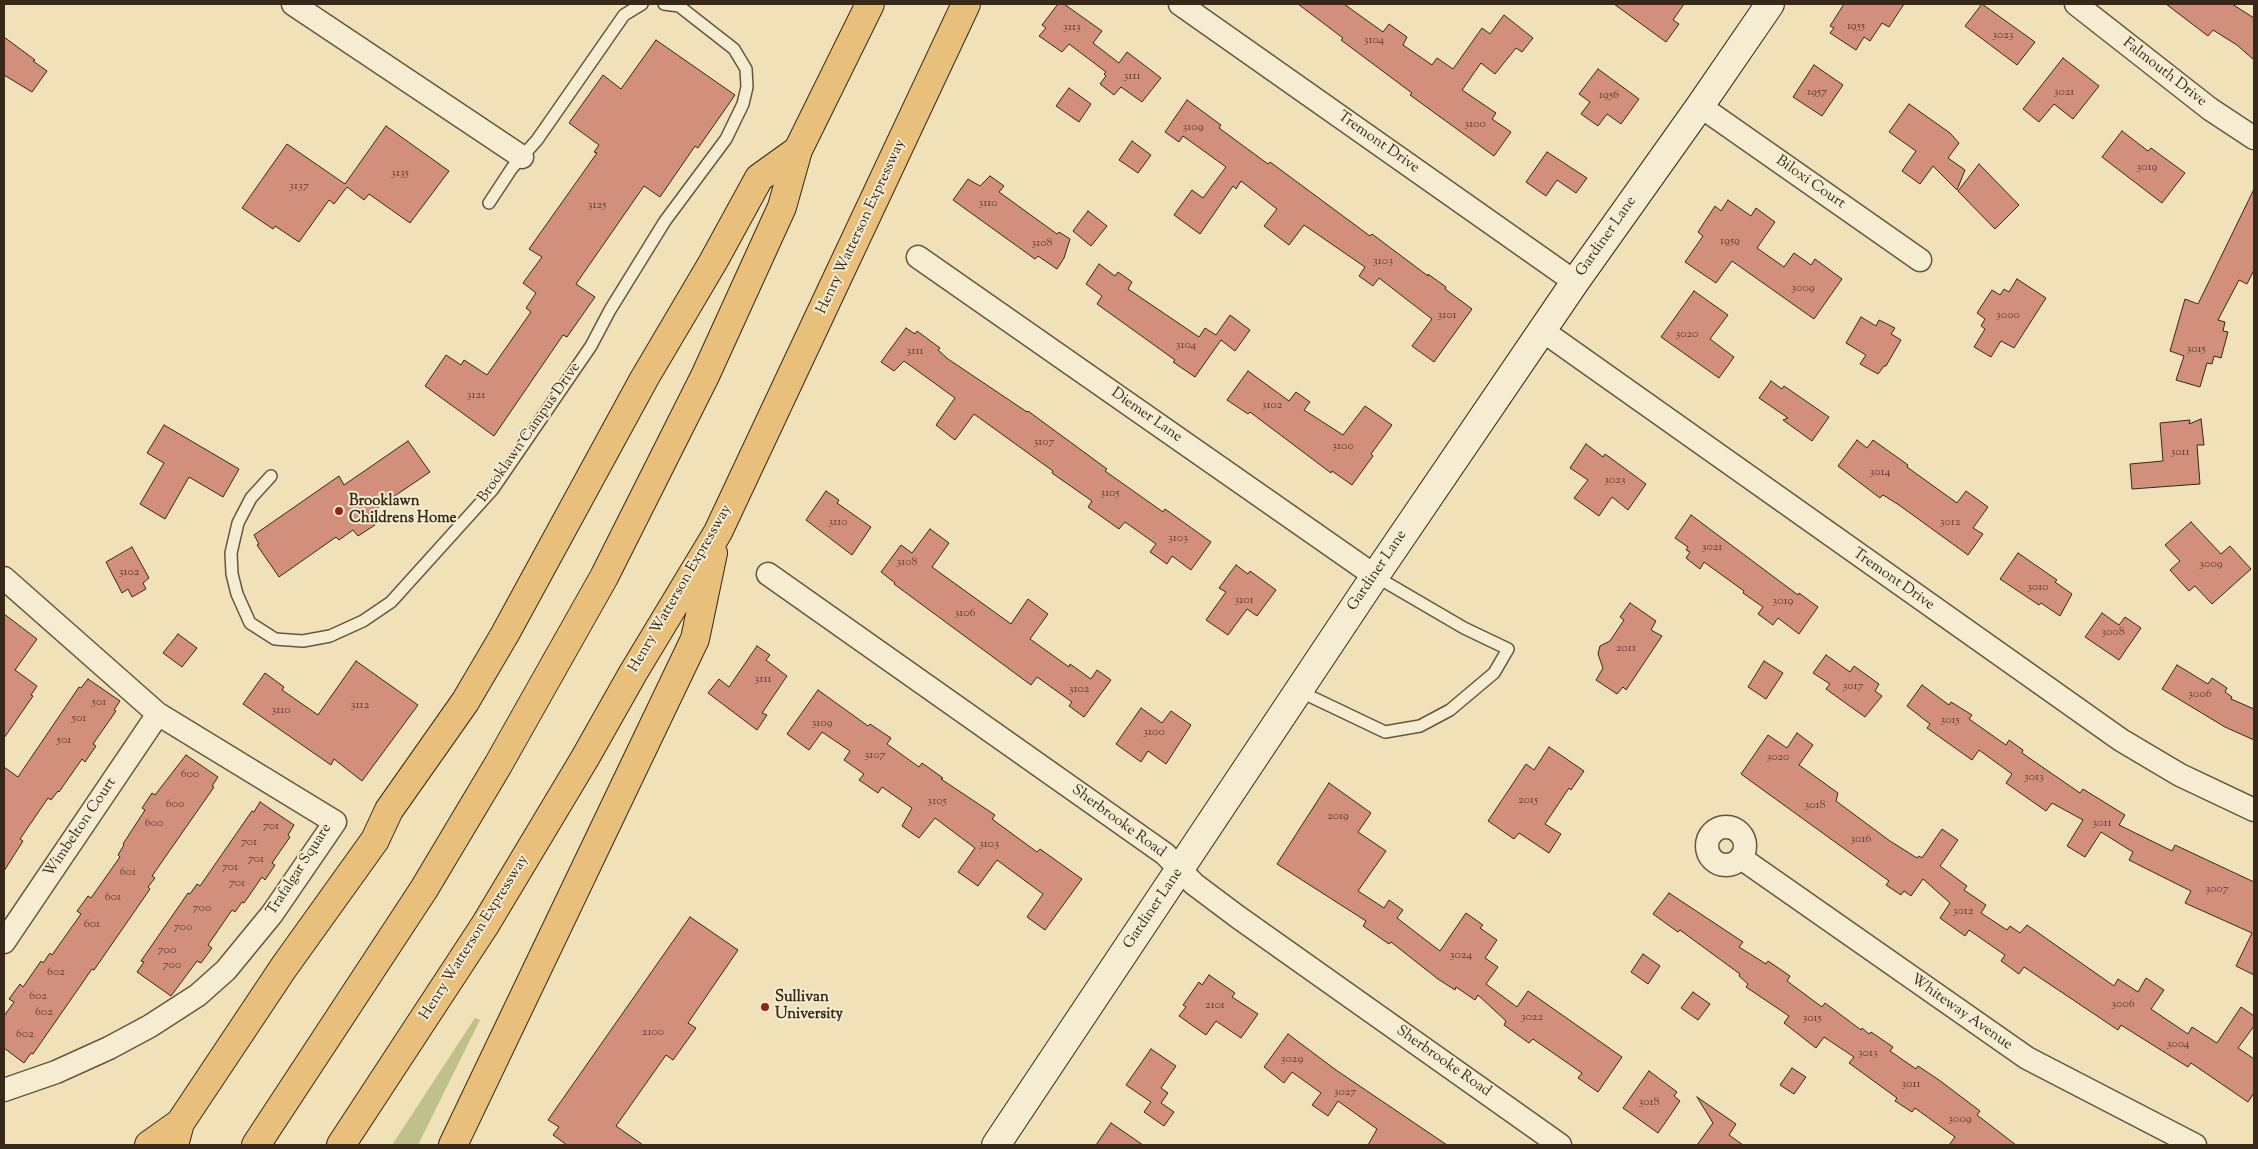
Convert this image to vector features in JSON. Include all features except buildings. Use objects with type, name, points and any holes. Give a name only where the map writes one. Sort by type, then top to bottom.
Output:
[{"type":"highway","points":[[256,1145],[424,889],[498,765],[604,577],[697,391],[782,207],[798,150],[870,4]]},
{"type":"highway","name":"Henry Watterson Expressway","points":[[341,1145],[485,925],[585,758],[633,672],[718,532],[966,4]]},
{"type":"highway","points":[[149,1145],[177,1134],[284,968],[375,840],[389,810],[465,702],[505,634],[644,379],[714,262],[760,178],[798,150]]},
{"type":"highway","points":[[453,1145],[695,639],[718,532]]},
{"type":"main road","name":"Gardiner Lane","points":[[996,1145],[1375,576],[1575,282],[1770,4]]},
{"type":"street","points":[[293,4],[522,157]]},
{"type":"street","name":"Tremont Drive","points":[[1180,4],[1575,282]]},
{"type":"street","name":"Falmouth Drive","points":[[2076,4],[2210,109],[2254,138]]},
{"type":"street","name":"Biloxi Court","points":[[1700,106],[1920,260]]},
{"type":"street","name":"Diemer Lane","points":[[918,257],[1375,576]]},
{"type":"street","name":"Tremont Drive","points":[[1542,332],[2121,740],[2180,775],[2254,810]]},
{"type":"street","name":"Sherbrooke Road","points":[[768,574],[1165,854],[1194,884],[1238,917],[1560,1145]]},
{"type":"street","name":"Trafalgar Square","points":[[4,578],[158,714],[335,822],[272,914],[226,970],[198,995],[150,1026],[109,1048],[56,1072],[4,1090]]},
{"type":"street","name":"Wimbelton Court","points":[[4,942],[158,714]]},
{"type":"street","name":"Whiteway Avenue","points":[[1741,858],[2027,1058],[2196,1145]]},
{"type":"lane","points":[[489,203],[512,168],[537,140],[624,16],[642,4]]},
{"type":"lane","name":"Brooklawn Campus Drive","points":[[271,476],[251,498],[238,523],[231,553],[232,574],[236,594],[250,623],[275,639],[303,641],[338,632],[363,621],[392,602],[493,489],[591,346],[610,310],[665,221],[726,139],[743,104],[747,87],[746,69],[734,49],[679,6],[664,4]]},
{"type":"lane","points":[[1300,691],[1385,732],[1420,726],[1450,710],[1494,673],[1508,649],[1464,628],[1375,576]]},
{"type":"green space","points":[[475,1018],[480,1020],[418,1145],[392,1145]]},
{"type":"place","name":"Brooklawn Childrens Home","points":[[339,511]]},
{"type":"place","name":"Sullivan University","points":[[765,1007]]}]
